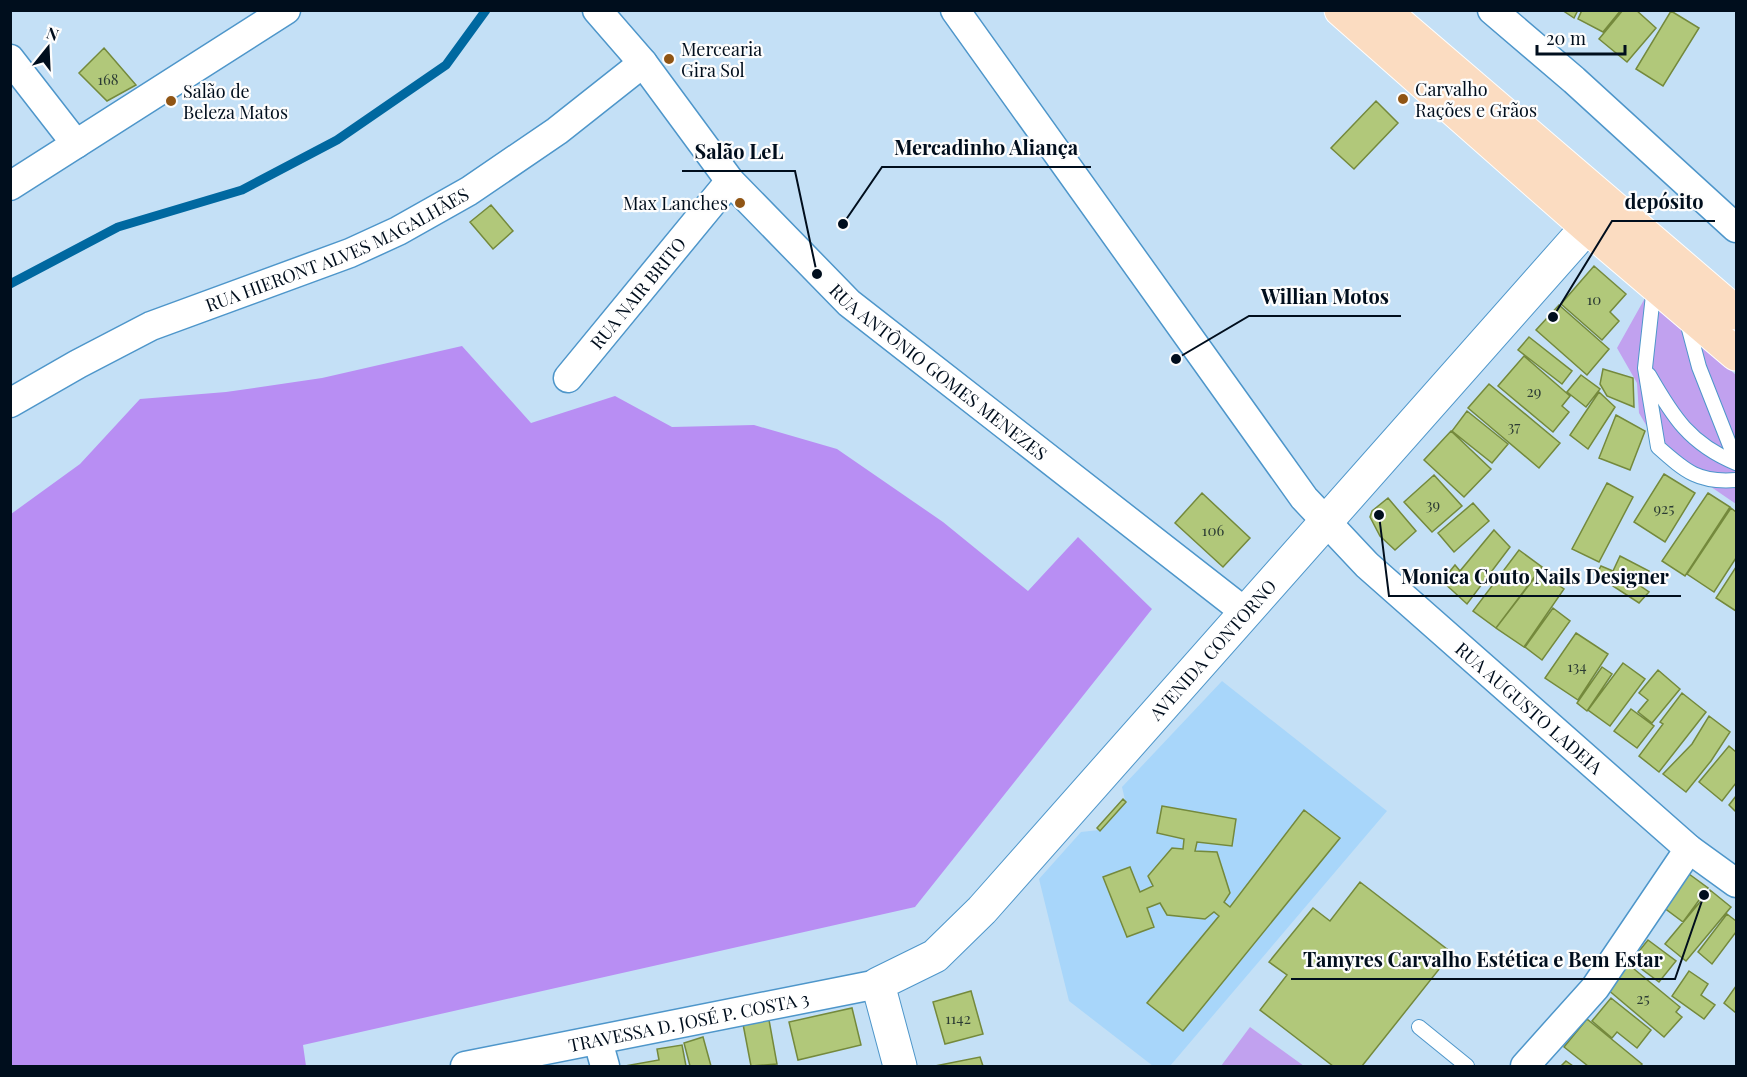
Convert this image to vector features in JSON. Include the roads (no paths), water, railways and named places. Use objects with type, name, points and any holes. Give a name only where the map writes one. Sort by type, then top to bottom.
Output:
[{"type":"main road","points":[[1341,10],[1587,227],[1737,354]]},
{"type":"main road","points":[[1383,10],[1737,313]]},
{"type":"street","points":[[10,186],[286,10]]},
{"type":"street","name":"RUA ANTÔNIO GOMES MENEZES","points":[[597,10],[643,63],[730,182],[808,264],[849,303],[1245,612]]},
{"type":"street","name":"RUA AUGUSTO LADEIA","points":[[955,10],[1304,498],[1367,565],[1689,849],[1737,883]]},
{"type":"street","points":[[1492,10],[1574,80],[1737,228]]},
{"type":"street","points":[[10,59],[76,144]]},
{"type":"street","name":"RUA HIERONT ALVES MAGALHÃES","points":[[10,403],[78,364],[152,326],[350,252],[398,231],[469,191],[557,131],[643,63]]},
{"type":"street","name":"RUA NAIR BRITO","points":[[568,378],[730,182]]},
{"type":"street","name":"AVENIDA CONTORNO","points":[[878,984],[935,956],[958,935],[1327,523],[1587,227]]},
{"type":"street","points":[[1525,1066],[1595,988],[1689,849]]},
{"type":"street","points":[[878,984],[900,1066]]},
{"type":"street","name":"TRAVESSA D. JOSÉ P. COSTA 3","points":[[465,1066],[601,1054],[878,984]]},
{"type":"lane","points":[[1654,284],[1645,368],[1658,447],[1699,478],[1712,481],[1737,480]]},
{"type":"lane","points":[[1684,307],[1692,348],[1737,462]]},
{"type":"lane","points":[[1645,368],[1669,410],[1686,431],[1702,446],[1737,462]]},
{"type":"lane","points":[[1419,1026],[1467,1066]]},
{"type":"waterway","points":[[10,284],[118,227],[242,190],[337,140],[446,65],[486,10]]},
{"type":"place","name":"Mercearia Gira Sol","points":[[669,59]]},
{"type":"place","name":"Carvalho Rações e Grãos","points":[[1403,99]]},
{"type":"place","name":"Salão de Beleza Matos","points":[[171,101]]},
{"type":"place","name":"Max Lanches","points":[[740,203]]},
{"type":"place","name":"Mercadinho Aliança","points":[[843,224]]},
{"type":"place","name":"Salão LeL","points":[[817,274]]},
{"type":"place","name":"depósito","points":[[1553,317]]},
{"type":"place","name":"Willian Motos","points":[[1176,359]]},
{"type":"place","name":"Monica Couto Nails Designer","points":[[1379,515]]},
{"type":"place","name":"Tamyres Carvalho Estética e Bem Estar","points":[[1704,895]]}]
